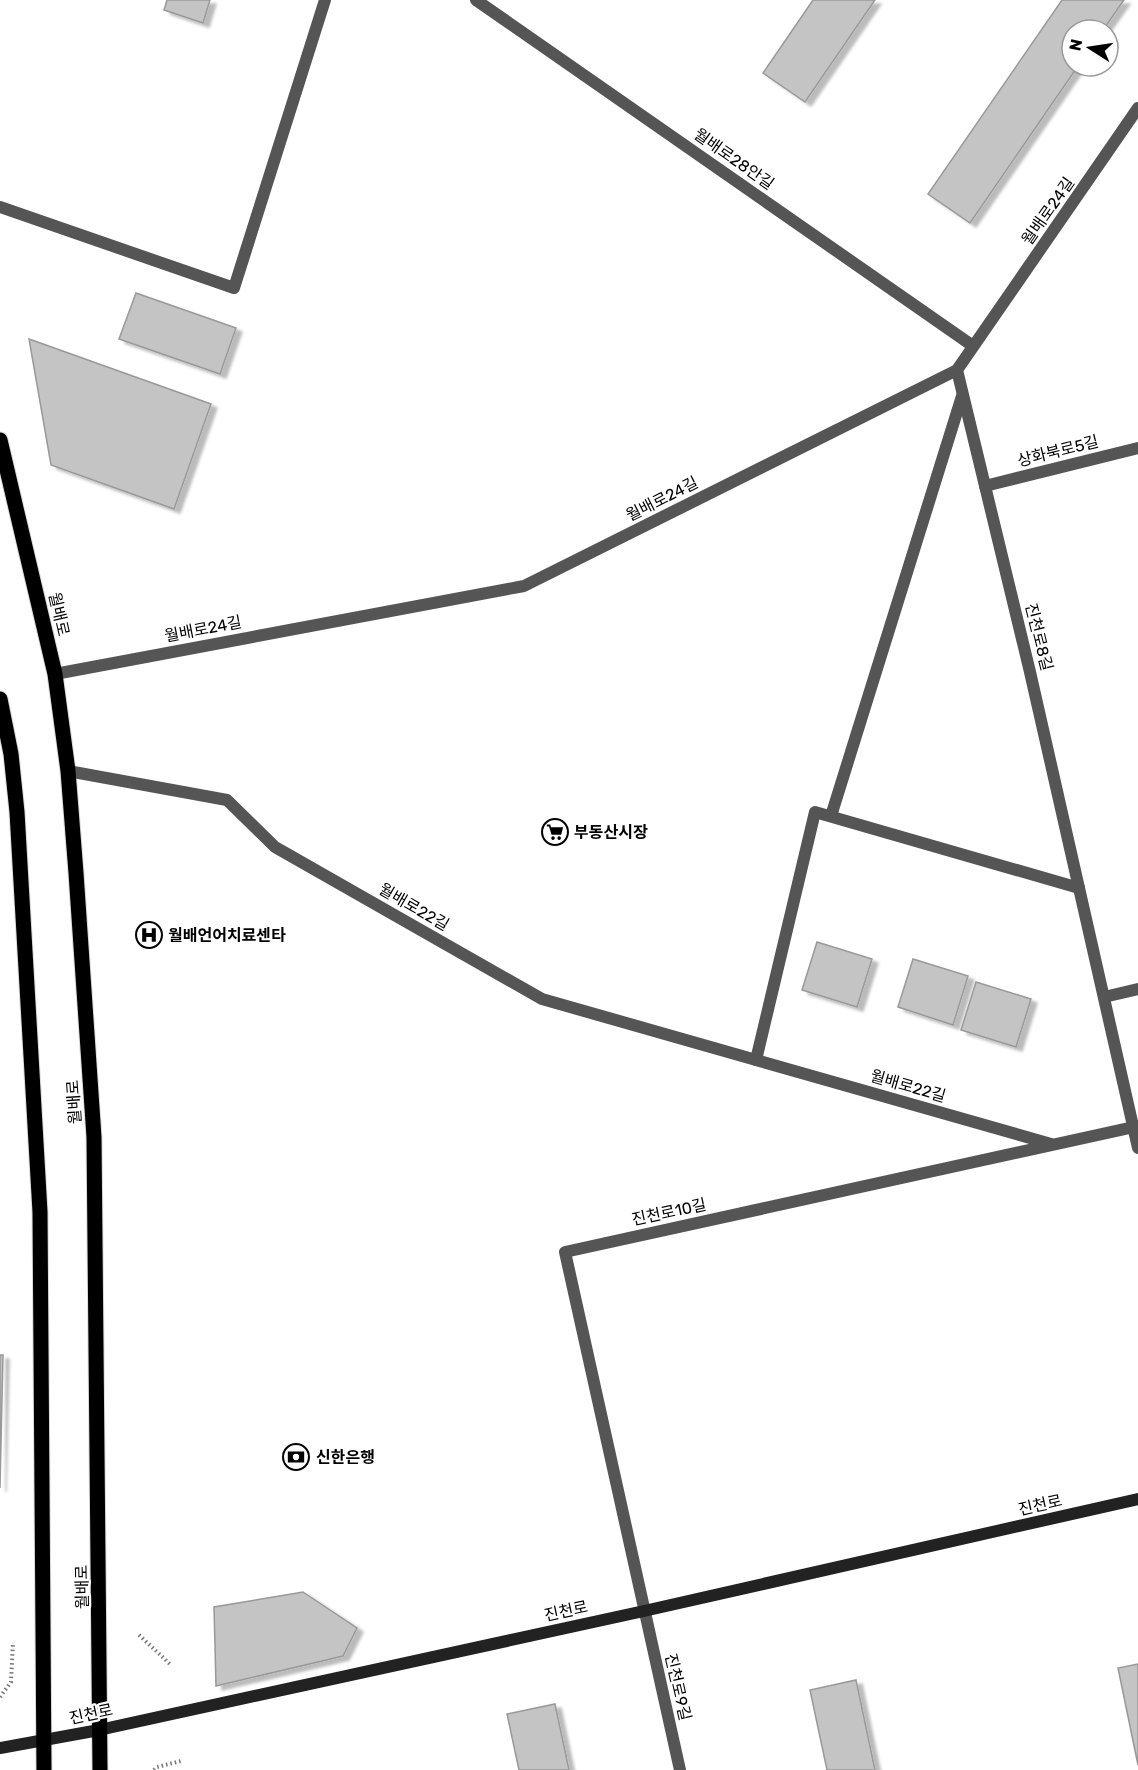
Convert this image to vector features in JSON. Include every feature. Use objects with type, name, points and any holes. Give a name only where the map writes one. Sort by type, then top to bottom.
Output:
[{"type":"main road","name":"월배로","points":[[0,440],[55,674],[68,771],[94,1137],[100,1770]]},
{"type":"main road","points":[[0,699],[2,722],[11,754],[17,812],[40,1212],[44,1770]]},
{"type":"main road","name":"진천로","points":[[0,1748],[99,1730],[644,1611],[1138,1499]]},
{"type":"street","points":[[0,207],[234,288],[325,0]]},
{"type":"street","name":"월배로28안길","points":[[476,0],[973,346]]},
{"type":"street","name":"월배로24길","points":[[55,674],[524,586],[957,370],[1138,108]]},
{"type":"street","name":"진천로8길","points":[[957,370],[1136,1126],[1138,1148]]},
{"type":"street","points":[[831,816],[963,394]]},
{"type":"street","name":"상화북로5길","points":[[985,486],[1138,448]]},
{"type":"street","name":"월배로22길","points":[[68,771],[227,800],[275,847],[542,999],[1052,1144]]},
{"type":"street","points":[[756,1060],[815,812],[1079,888]]},
{"type":"street","points":[[1104,997],[1138,989]]},
{"type":"street","name":"진천로10길","points":[[644,1611],[565,1252],[1136,1126]]},
{"type":"street","name":"진천로9길","points":[[644,1611],[680,1770]]},
{"type":"path","points":[[139,1635],[171,1665]]},
{"type":"path","points":[[0,1697],[11,1682],[12,1642]]},
{"type":"path","points":[[154,1770],[157,1767],[181,1761]]},
{"type":"building","points":[[167,0],[210,0],[203,23],[164,10]]},
{"type":"building","points":[[813,0],[875,0],[805,102],[763,73]]},
{"type":"building","points":[[1062,0],[1124,0],[1111,18],[1060,18],[1060,78],[1070,78],[970,223],[928,194]]},
{"type":"building","points":[[136,293],[236,328],[220,374],[119,339]]},
{"type":"building","points":[[29,339],[211,404],[174,509],[51,465]]},
{"type":"building","points":[[817,942],[872,959],[857,1007],[802,990]]},
{"type":"building","points":[[913,959],[968,976],[953,1025],[898,1007]]},
{"type":"building","points":[[976,982],[1031,999],[1016,1047],[961,1030]]},
{"type":"building","points":[[0,1355],[3,1355],[0,1488]]},
{"type":"building","points":[[303,1592],[357,1628],[343,1656],[216,1686],[214,1607]]},
{"type":"building","points":[[1138,1664],[1138,1765],[1118,1668]]},
{"type":"building","points":[[856,1680],[875,1770],[827,1770],[810,1690]]},
{"type":"building","points":[[555,1704],[569,1770],[519,1770],[507,1714]]},
{"type":"place","name":"부동산시장","points":[[555,832]]},
{"type":"place","name":"월배언어치료센타","points":[[149,935]]},
{"type":"place","name":"신한은행","points":[[296,1457]]}]
